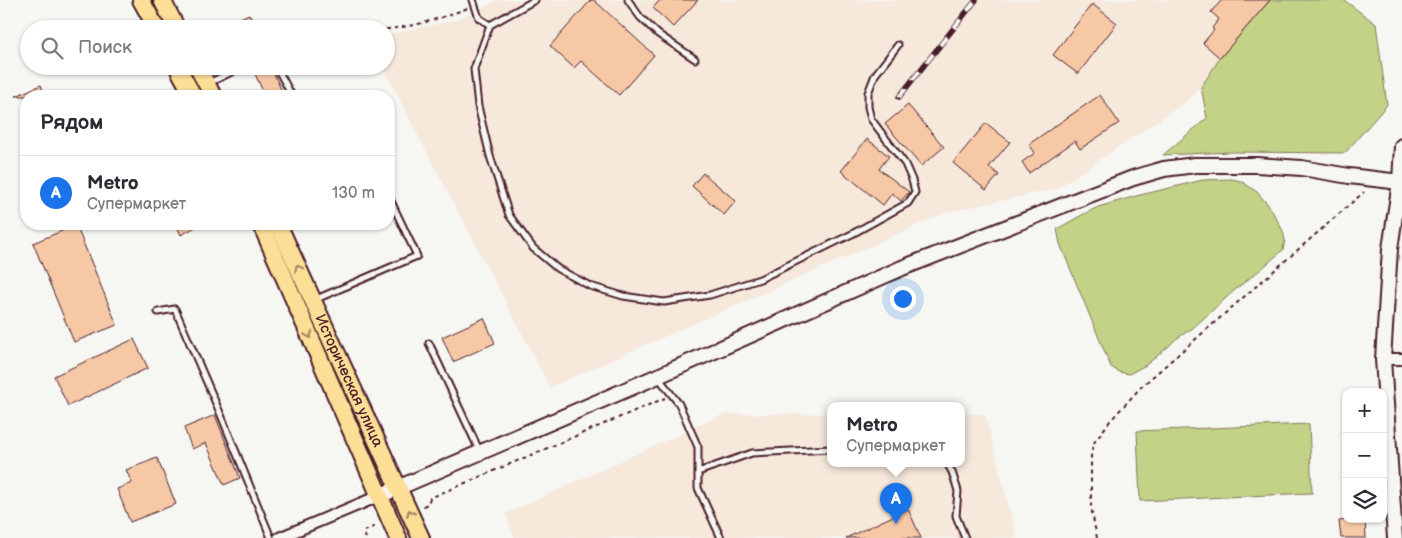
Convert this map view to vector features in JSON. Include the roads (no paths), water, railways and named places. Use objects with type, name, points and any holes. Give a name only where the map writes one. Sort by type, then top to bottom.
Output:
[{"type":"highway","points":[[141,0],[151,20]]},
{"type":"highway","points":[[162,0],[172,20]]},
{"type":"highway","points":[[182,75],[190,90]]},
{"type":"highway","points":[[202,75],[209,90]]},
{"type":"highway","name":"Историческая улица","points":[[264,230],[398,538]]},
{"type":"highway","name":"Историческая улица","points":[[281,230],[421,538]]},
{"type":"main road","points":[[1395,538],[1383,359],[1390,249],[1400,182],[1402,146]]},
{"type":"main road","points":[[379,496],[902,268],[1133,178],[1164,169],[1195,165],[1257,165],[1302,168],[1400,182]]},
{"type":"street","points":[[1383,359],[1402,359]]},
{"type":"street","points":[[279,538],[379,496]]},
{"type":"lane","points":[[535,0],[490,25],[474,69],[478,106],[490,156],[510,215],[533,248],[558,269],[590,286],[623,296],[664,302],[710,295],[760,280],[852,234],[908,203],[915,192],[912,180],[905,164],[871,118],[868,107],[868,93],[875,75],[898,46]]},
{"type":"lane","points":[[628,0],[640,17],[658,34],[695,59]]},
{"type":"lane","points":[[474,3],[479,18],[490,25]]},
{"type":"lane","points":[[209,90],[231,75]]},
{"type":"lane","points":[[281,75],[289,90]]},
{"type":"lane","points":[[313,300],[417,256],[395,210]]},
{"type":"lane","points":[[158,312],[175,309],[271,538]]},
{"type":"lane","points":[[429,343],[480,452]]},
{"type":"lane","points":[[658,376],[679,404],[698,447],[698,488],[721,538]]},
{"type":"lane","points":[[698,472],[752,453],[827,449]]},
{"type":"lane","points":[[950,467],[958,491],[956,516],[966,538]]},
{"type":"railway","points":[[899,97],[976,0]]},
{"type":"place","name":"Metro","points":[[896,524]]}]
